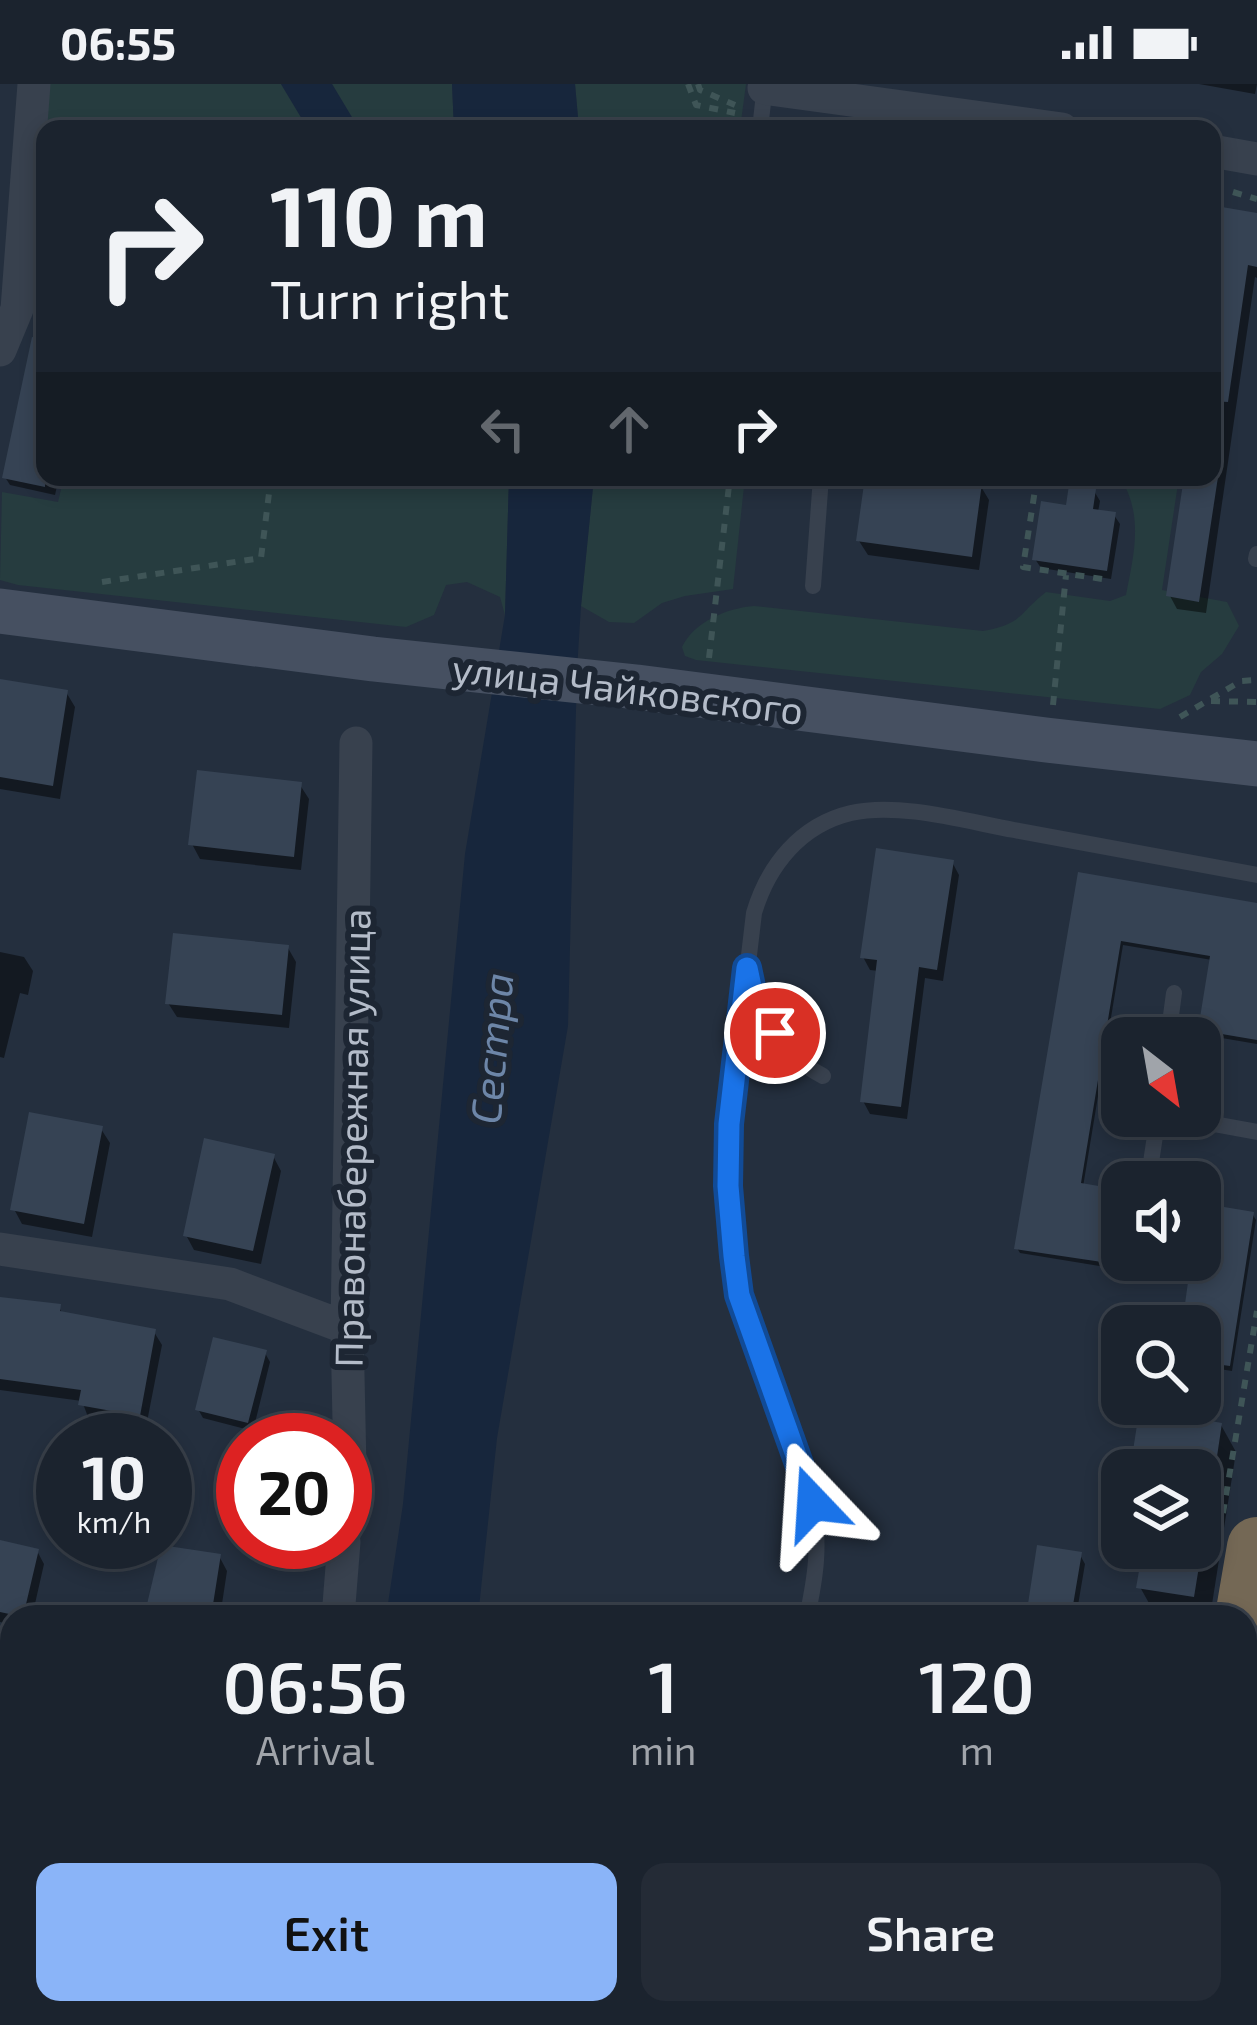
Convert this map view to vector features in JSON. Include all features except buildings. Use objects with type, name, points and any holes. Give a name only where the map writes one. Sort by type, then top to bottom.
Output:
[{"type":"highway","points":[[1238,1540],[1244,1605]]},
{"type":"street","points":[[0,350],[17,309],[34,84]]},
{"type":"street","points":[[764,94],[999,120]]},
{"type":"street","name":"улица Чайковского","points":[[0,611],[1257,764]]},
{"type":"street","name":"Правонабережная улица","points":[[349,1413],[356,743]]},
{"type":"street","points":[[0,1249],[230,1284],[347,1328]]},
{"type":"street","points":[[339,1605],[342,1569]]},
{"type":"lane","points":[[812,586],[820,486]]},
{"type":"lane","points":[[809,1605],[819,1539],[813,1503],[739,1295],[728,1186],[729,1124],[754,913],[762,886],[794,843],[809,832],[853,812],[883,810],[1257,875]]},
{"type":"lane","points":[[747,968],[753,996],[775,1033],[806,1068],[823,1076]]},
{"type":"lane","points":[[1171,1017],[1174,993]]},
{"type":"lane","points":[[1221,1125],[1257,1132]]},
{"type":"path","points":[[698,84],[700,90],[735,105],[764,94]]},
{"type":"path","points":[[95,583],[260,558],[270,486]]},
{"type":"path","points":[[707,673],[729,486]]},
{"type":"path","points":[[1036,486],[1023,567],[1109,580]]},
{"type":"path","points":[[1052,709],[1066,574]]},
{"type":"path","points":[[1172,721],[1240,681],[1257,680]]},
{"type":"path","points":[[1208,700],[1257,702]]},
{"type":"path","points":[[1238,1540],[1257,1310]]},
{"type":"green space","points":[[34,84],[281,84],[303,120],[36,120],[36,170],[29,169]]},
{"type":"green space","points":[[332,84],[452,84],[454,120],[354,120]]},
{"type":"green space","points":[[575,84],[746,84],[741,120],[578,120]]},
{"type":"green space","points":[[62,486],[509,486],[505,615],[500,597],[467,582],[446,585],[434,615],[406,627],[0,580],[2,492],[58,502]]},
{"type":"green space","points":[[593,486],[744,486],[733,589],[662,603],[634,623],[609,622],[581,606]]},
{"type":"green space","points":[[1124,486],[1178,486],[1162,590],[1227,602],[1239,626],[1222,654],[1201,672],[1190,695],[1160,709],[685,656],[682,647],[695,630],[712,618],[744,607],[983,631],[1013,621],[1046,592],[1110,601],[1126,595],[1134,550],[1135,520]]},
{"type":"water","points":[[281,84],[332,84],[354,120],[303,120]]},
{"type":"water","points":[[452,84],[575,84],[578,120],[454,120]]},
{"type":"water","name":"Сестра","points":[[509,486],[593,486],[577,670],[568,1026],[497,1438],[479,1605],[388,1605],[403,1504],[465,854],[505,615]]},
{"type":"route","points":[[775,1033],[753,996],[747,968],[729,1124],[734,1256],[739,1295],[813,1503]]}]
